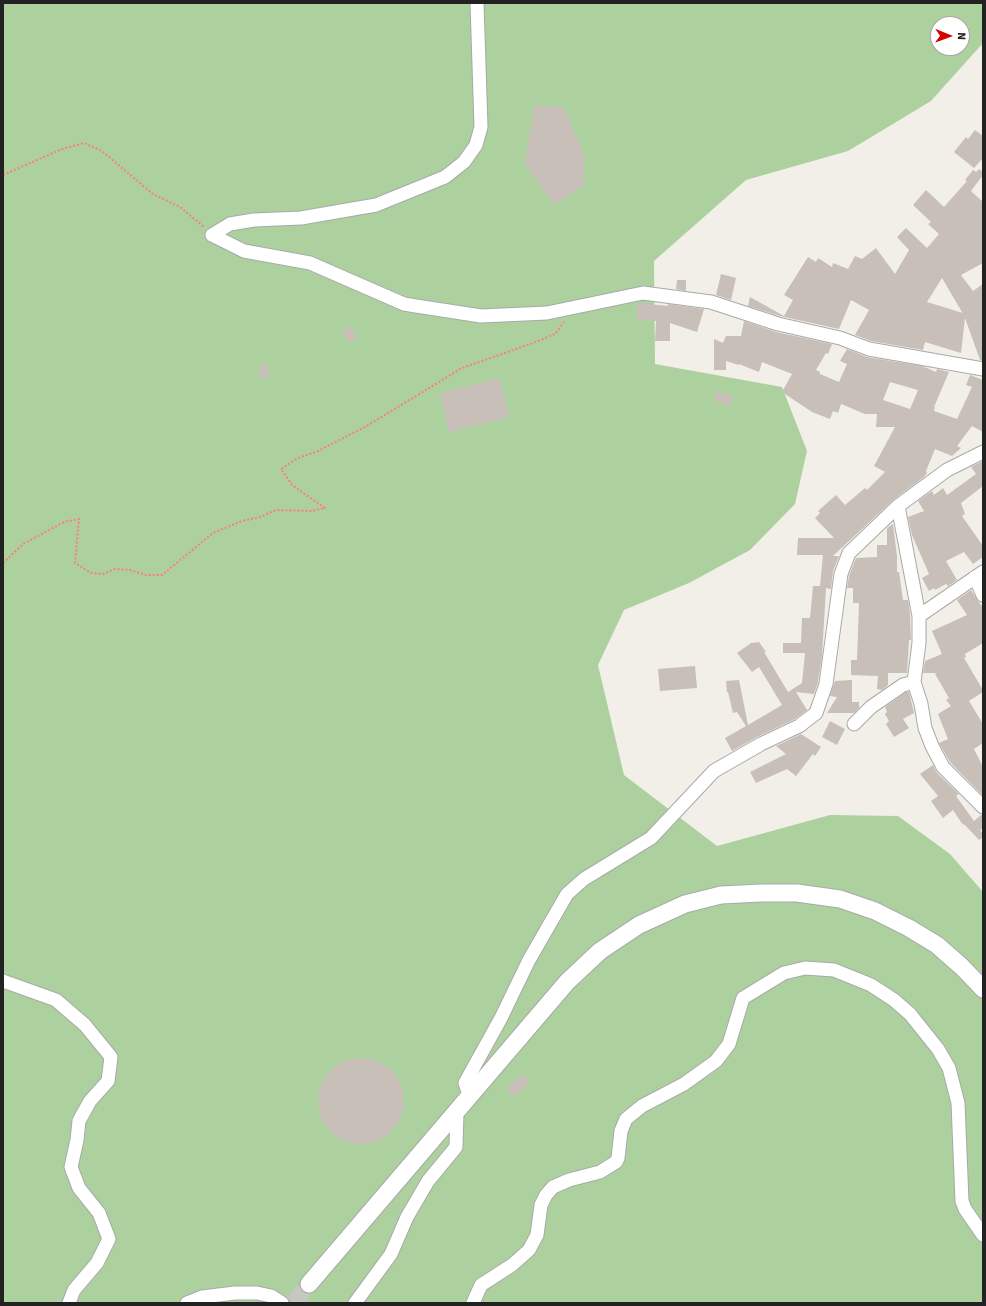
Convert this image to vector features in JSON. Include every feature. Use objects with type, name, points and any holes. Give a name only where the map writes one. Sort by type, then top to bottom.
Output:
[{"type":"street","points":[[212,235],[230,224],[254,220],[301,218],[376,205],[445,177],[464,162],[476,144],[481,127],[477,3]]},
{"type":"street","points":[[212,235],[244,251],[310,263],[404,304],[481,316],[547,313],[643,293],[711,302],[778,324],[840,338],[869,349],[983,369]]},
{"type":"street","points":[[469,1095],[465,1083],[501,1018],[528,960],[567,894],[584,879],[651,838],[714,771],[761,744],[799,726],[816,712],[826,684],[841,574],[849,553],[898,506],[947,470],[983,452]]},
{"type":"street","points":[[898,506],[919,616],[919,643],[914,682],[921,704],[925,728],[943,767],[983,807]]},
{"type":"street","points":[[919,616],[979,574],[983,595]]},
{"type":"street","points":[[854,724],[871,707],[903,685],[914,682]]},
{"type":"street","points":[[309,1284],[567,982],[600,951],[639,925],[685,904],[721,895],[761,893],[797,893],[840,899],[875,911],[909,928],[937,945],[962,967],[983,989]]},
{"type":"street","points":[[473,1303],[481,1285],[512,1264],[529,1250],[537,1235],[541,1205],[546,1195],[553,1187],[569,1180],[600,1172],[616,1162],[618,1158],[621,1131],[626,1118],[642,1106],[684,1084],[716,1061],[729,1044],[743,998],[784,974],[805,968],[834,970],[871,985],[894,1000],[910,1014],[938,1049],[949,1068],[958,1103],[962,1201],[965,1209],[983,1235]]},
{"type":"street","points":[[3,981],[56,1000],[85,1025],[111,1057],[108,1081],[90,1101],[79,1120],[77,1140],[71,1167],[79,1188],[99,1213],[109,1240],[97,1263],[74,1290],[69,1303]]},
{"type":"street","points":[[355,1303],[391,1254],[407,1216],[428,1181],[456,1147],[457,1111]]},
{"type":"street","points":[[187,1303],[202,1297],[235,1293],[258,1293],[271,1296],[282,1303]]},
{"type":"path","points":[[3,174],[62,149],[84,143],[102,151],[153,194],[180,207],[212,235]]},
{"type":"path","points":[[3,563],[23,544],[64,522],[79,519],[75,563],[91,573],[103,574],[115,569],[130,570],[146,575],[162,575],[213,533],[220,530],[242,521],[260,517],[276,510],[312,511],[325,508],[292,486],[281,469],[298,458],[318,451],[364,426],[462,368],[555,334],[565,320],[566,310]]},
{"type":"green space","points":[[3,3],[983,3],[983,43],[931,101],[848,151],[746,180],[654,261],[655,364],[782,387],[807,451],[795,504],[750,550],[689,583],[624,610],[598,665],[624,775],[717,846],[830,815],[898,816],[950,854],[983,892],[983,1303],[3,1303]]},
{"type":"building","points":[[534,105],[564,107],[584,155],[584,185],[554,205],[525,164]]},
{"type":"building","points":[[975,130],[983,136],[983,158],[974,168],[954,152],[966,137],[968,139]]},
{"type":"building","points":[[979,169],[983,172],[983,175],[971,191],[983,202],[983,263],[961,275],[973,291],[983,284],[983,361],[980,360],[965,318],[961,353],[925,342],[923,350],[871,341],[855,335],[869,310],[851,300],[839,329],[780,316],[748,306],[750,297],[784,316],[793,300],[784,295],[808,257],[816,262],[818,258],[832,267],[833,263],[848,269],[855,256],[862,259],[876,248],[895,274],[909,250],[897,237],[906,228],[927,248],[939,234],[928,224],[931,222],[913,205],[926,190],[944,207],[967,181],[965,180],[973,170],[976,172]],"holes":[[[942,278],[963,313],[927,302]]]},
{"type":"building","points":[[721,274],[736,278],[731,300],[716,295]]},
{"type":"building","points":[[677,280],[686,280],[686,291],[676,289]]},
{"type":"building","points":[[638,303],[668,306],[668,304],[704,309],[697,332],[670,323],[670,341],[655,341],[656,321],[636,319]]},
{"type":"building","points":[[744,321],[776,332],[832,344],[828,354],[826,353],[816,370],[820,372],[820,374],[839,382],[847,364],[840,361],[847,349],[867,357],[922,366],[936,372],[937,369],[949,372],[934,407],[934,411],[957,419],[972,387],[966,385],[970,375],[983,380],[983,432],[972,426],[957,446],[961,448],[952,456],[935,449],[926,471],[927,473],[924,477],[893,500],[833,556],[839,556],[833,571],[831,589],[826,588],[822,656],[818,682],[814,694],[796,692],[807,710],[795,719],[732,751],[725,738],[746,726],[737,712],[733,713],[727,692],[726,681],[739,680],[748,725],[782,705],[759,667],[752,672],[737,653],[751,643],[759,642],[788,692],[802,683],[805,653],[783,653],[783,643],[801,643],[802,618],[810,618],[813,586],[820,586],[823,555],[797,555],[798,538],[834,538],[815,518],[820,513],[818,511],[836,495],[845,505],[865,488],[867,490],[885,472],[874,466],[895,427],[876,427],[877,414],[865,414],[841,404],[838,413],[833,411],[830,419],[812,412],[782,392],[792,374],[762,362],[759,372],[739,364],[726,361],[726,370],[714,370],[714,339],[723,343],[726,336],[741,336]],"holes":[[[890,382],[918,390],[910,409],[883,400]]]},
{"type":"building","points":[[349,326],[357,337],[350,343],[342,332]]},
{"type":"building","points":[[268,364],[270,377],[260,378],[259,365]]},
{"type":"building","points":[[500,378],[509,417],[449,432],[440,393]]},
{"type":"building","points":[[716,392],[733,395],[731,405],[714,401]]},
{"type":"building","points":[[983,461],[983,486],[961,503],[965,514],[962,516],[983,546],[983,557],[973,564],[964,552],[946,561],[957,580],[948,586],[946,584],[935,590],[934,588],[929,591],[922,578],[929,574],[912,535],[908,517],[924,511],[918,501],[932,491],[934,495],[943,488],[947,495],[976,474],[971,467]]},
{"type":"building","points":[[893,524],[897,556],[897,572],[899,572],[903,600],[908,600],[911,640],[909,640],[907,673],[888,673],[888,685],[882,690],[877,689],[878,676],[851,675],[851,660],[857,660],[859,603],[853,603],[853,588],[847,588],[849,576],[856,558],[877,557],[877,545],[887,545],[887,528]]},
{"type":"building","points":[[971,590],[983,608],[983,643],[965,654],[966,657],[964,658],[983,690],[983,692],[969,701],[983,724],[983,743],[974,749],[983,767],[983,796],[950,762],[939,743],[948,739],[938,714],[951,706],[946,700],[949,698],[935,674],[937,673],[923,673],[925,661],[942,654],[932,631],[967,615],[957,600]]},
{"type":"building","points":[[695,666],[697,688],[660,691],[658,669]]},
{"type":"building","points":[[852,680],[852,702],[859,702],[859,708],[854,713],[827,713],[837,697],[830,696],[835,681]]},
{"type":"building","points":[[906,692],[909,692],[914,713],[903,719],[909,728],[894,737],[886,724],[889,721],[885,714],[887,712],[885,707]]},
{"type":"building","points":[[830,721],[845,729],[837,745],[822,737]]},
{"type":"building","points":[[801,734],[821,747],[815,756],[813,754],[796,776],[787,769],[756,783],[750,772],[786,754],[776,746]]},
{"type":"building","points":[[933,765],[937,773],[959,794],[956,796],[974,821],[983,815],[983,828],[980,830],[983,837],[979,840],[964,824],[963,825],[953,810],[943,818],[931,801],[938,796],[920,774]]},
{"type":"building","points":[[353,1058],[369,1058],[378,1061],[392,1070],[401,1084],[404,1093],[404,1109],[401,1118],[392,1132],[378,1141],[369,1144],[353,1144],[337,1137],[330,1132],[325,1125],[318,1109],[318,1093],[325,1077],[330,1070],[337,1065]]},
{"type":"building","points":[[522,1074],[530,1083],[513,1097],[506,1089]]},
{"type":"tunnel","points":[[293,1303],[309,1284]]}]
